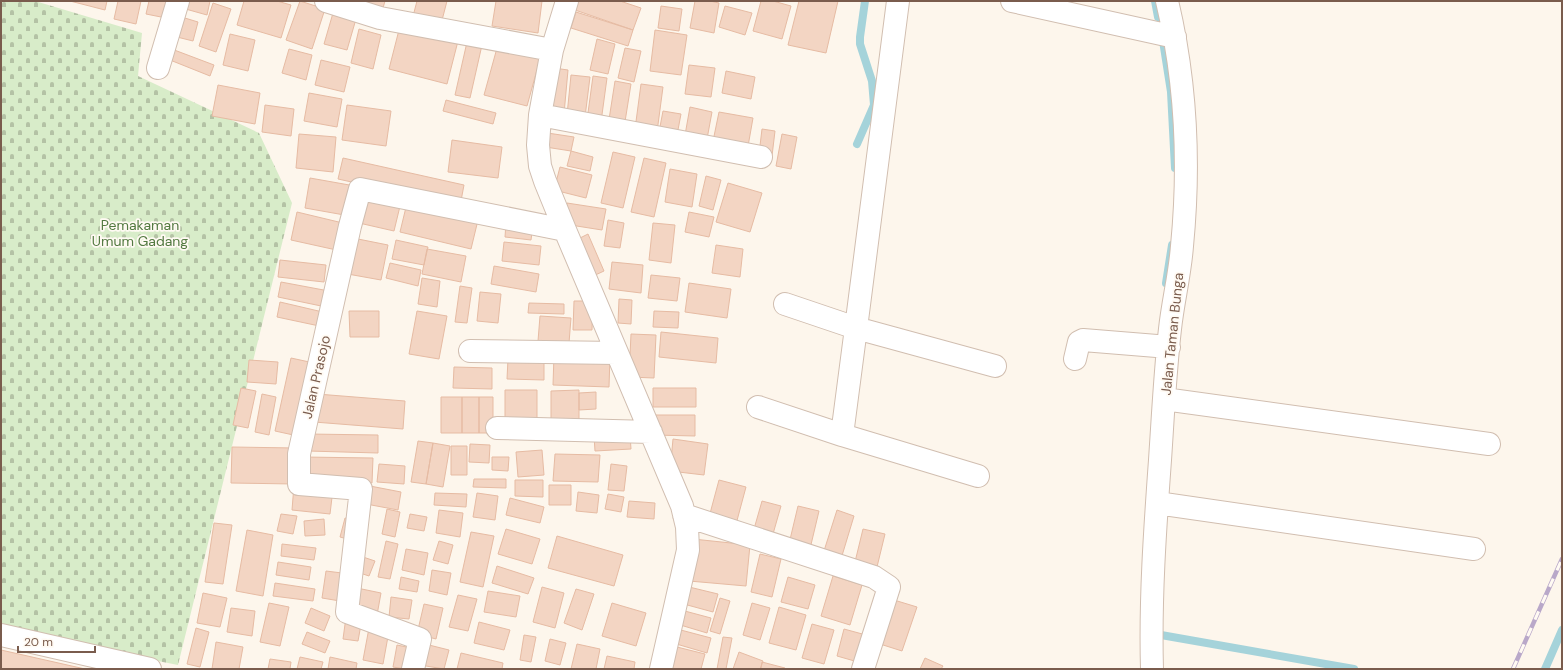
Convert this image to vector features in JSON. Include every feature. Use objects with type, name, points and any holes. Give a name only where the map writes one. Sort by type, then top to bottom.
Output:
[{"type":"street","points":[[158,68],[178,1]]},
{"type":"street","points":[[326,1],[380,18],[552,50]]},
{"type":"street","points":[[567,1],[552,50],[540,115],[538,145],[540,166],[565,230],[682,506],[687,527],[688,550],[661,669]]},
{"type":"street","points":[[842,435],[898,1]]},
{"type":"street","points":[[1012,1],[1175,37]]},
{"type":"street","name":"Jalan Taman Bunga","points":[[1152,669],[1151,632],[1157,503],[1164,400],[1160,346],[1182,248],[1185,214],[1185,128],[1182,88],[1175,37],[1167,1]]},
{"type":"street","points":[[540,115],[761,157]]},
{"type":"street","name":"Jalan Prasojo","points":[[413,669],[420,639],[347,612],[361,489],[299,484],[299,454],[350,226],[360,189],[565,230]]},
{"type":"street","points":[[786,304],[856,328],[995,366]]},
{"type":"street","points":[[1075,359],[1079,342],[1083,340],[1160,346]]},
{"type":"street","points":[[470,350],[617,353]]},
{"type":"street","points":[[1164,400],[1489,444]]},
{"type":"street","points":[[758,407],[842,435],[978,476]]},
{"type":"street","points":[[497,428],[651,432]]},
{"type":"street","points":[[1157,503],[1474,549]]},
{"type":"street","points":[[684,515],[874,577],[888,587],[863,669]]},
{"type":"street","points":[[1,635],[150,669]]},
{"type":"green space","name":"Pemakaman Umum Gadang","points":[[1,1],[35,1],[142,33],[138,76],[259,133],[292,203],[178,665],[1,630]]},
{"type":"building","points":[[70,1],[107,1],[105,10]]},
{"type":"building","points":[[118,1],[141,1],[136,24],[114,19]]},
{"type":"building","points":[[149,1],[170,1],[166,18],[146,14]]},
{"type":"building","points":[[183,1],[210,1],[207,15],[182,8]]},
{"type":"building","points":[[244,1],[277,1],[291,5],[281,38],[237,25]]},
{"type":"building","points":[[300,1],[325,9],[312,49],[286,40]]},
{"type":"building","points":[[355,1],[385,1],[383,8]]},
{"type":"building","points":[[417,1],[447,1],[440,28],[412,20]]},
{"type":"building","points":[[496,1],[542,1],[538,33],[492,26]]},
{"type":"building","points":[[578,1],[620,1],[641,8],[633,30],[575,10]]},
{"type":"building","points":[[695,1],[710,1],[719,3],[714,33],[690,28]]},
{"type":"building","points":[[761,1],[773,1],[791,6],[782,39],[753,31]]},
{"type":"building","points":[[799,1],[838,1],[826,53],[788,45]]},
{"type":"building","points":[[213,3],[231,9],[216,52],[199,46]]},
{"type":"building","points":[[661,6],[682,9],[679,31],[658,28]]},
{"type":"building","points":[[725,6],[752,13],[745,35],[719,27]]},
{"type":"building","points":[[576,12],[633,30],[628,46],[571,28]]},
{"type":"building","points":[[333,13],[356,19],[347,50],[324,44]]},
{"type":"building","points":[[175,15],[198,22],[193,41],[169,35]]},
{"type":"building","points":[[400,26],[458,41],[447,84],[389,69]]},
{"type":"building","points":[[359,29],[381,35],[373,69],[351,63]]},
{"type":"building","points":[[655,30],[687,35],[681,75],[650,71]]},
{"type":"building","points":[[230,34],[255,40],[248,71],[223,65]]},
{"type":"building","points":[[597,39],[615,44],[608,74],[590,70]]},
{"type":"building","points":[[467,42],[482,45],[470,98],[455,95]]},
{"type":"building","points":[[169,48],[214,65],[210,76],[165,58]]},
{"type":"building","points":[[497,48],[540,59],[527,106],[484,95]]},
{"type":"building","points":[[625,48],[641,51],[634,82],[618,78]]},
{"type":"building","points":[[289,49],[312,55],[306,80],[282,73]]},
{"type":"building","points":[[321,60],[350,67],[344,92],[315,85]]},
{"type":"building","points":[[689,65],[715,68],[711,97],[685,94]]},
{"type":"building","points":[[554,68],[568,70],[564,114],[551,113]]},
{"type":"building","points":[[726,71],[755,77],[751,99],[722,93]]},
{"type":"building","points":[[571,75],[590,77],[585,117],[567,115]]},
{"type":"building","points":[[593,76],[607,78],[601,122],[587,120]]},
{"type":"building","points":[[615,81],[631,84],[624,128],[608,126]]},
{"type":"building","points":[[641,84],[663,87],[657,132],[635,129]]},
{"type":"building","points":[[218,85],[260,93],[255,124],[212,116]]},
{"type":"building","points":[[309,93],[342,99],[337,127],[304,121]]},
{"type":"building","points":[[446,100],[496,113],[493,124],[443,111]]},
{"type":"building","points":[[265,105],[294,109],[291,136],[262,132]]},
{"type":"building","points":[[347,105],[391,111],[386,146],[342,140]]},
{"type":"building","points":[[690,107],[712,112],[707,139],[685,135]]},
{"type":"building","points":[[663,111],[681,114],[677,135],[659,132]]},
{"type":"building","points":[[719,112],[753,118],[747,152],[712,146]]},
{"type":"building","points":[[762,129],[775,131],[772,156],[759,154]]},
{"type":"building","points":[[541,132],[574,137],[571,151],[539,146]]},
{"type":"building","points":[[299,134],[336,137],[333,172],[296,168]]},
{"type":"building","points":[[782,134],[797,137],[791,169],[776,166]]},
{"type":"building","points":[[452,140],[502,147],[498,178],[448,172]]},
{"type":"building","points":[[571,151],[593,157],[590,171],[567,166]]},
{"type":"building","points":[[613,152],[635,157],[623,208],[601,203]]},
{"type":"building","points":[[343,158],[464,185],[460,206],[338,179]]},
{"type":"building","points":[[644,158],[666,163],[654,217],[631,212]]},
{"type":"building","points":[[560,167],[592,175],[586,198],[554,190]]},
{"type":"building","points":[[670,169],[697,174],[692,207],[665,202]]},
{"type":"building","points":[[706,176],[721,180],[713,210],[699,206]]},
{"type":"building","points":[[310,178],[355,186],[350,216],[305,208]]},
{"type":"building","points":[[728,183],[762,193],[750,232],[716,222]]},
{"type":"building","points":[[366,194],[401,202],[394,231],[359,223]]},
{"type":"building","points":[[407,203],[478,220],[471,249],[400,232]]},
{"type":"building","points":[[567,203],[606,209],[602,230],[564,224]]},
{"type":"building","points":[[297,212],[347,224],[341,251],[291,240]]},
{"type":"building","points":[[689,212],[714,217],[709,237],[685,232]]},
{"type":"building","points":[[608,220],[624,223],[620,248],[604,246]]},
{"type":"building","points":[[506,223],[533,225],[531,240],[505,237]]},
{"type":"building","points":[[653,223],[675,225],[671,263],[649,260]]},
{"type":"building","points":[[588,234],[604,271],[591,277],[574,241]]},
{"type":"building","points":[[348,237],[388,245],[381,280],[342,273]]},
{"type":"building","points":[[396,240],[428,247],[424,265],[392,259]]},
{"type":"building","points":[[504,242],[541,246],[539,265],[502,261]]},
{"type":"building","points":[[716,245],[743,249],[740,277],[712,273]]},
{"type":"building","points":[[427,249],[466,256],[461,282],[422,274]]},
{"type":"building","points":[[280,260],[326,265],[324,282],[278,277]]},
{"type":"building","points":[[612,262],[643,265],[641,293],[609,289]]},
{"type":"building","points":[[390,263],[421,270],[418,286],[386,278]]},
{"type":"building","points":[[494,266],[539,274],[536,292],[491,284]]},
{"type":"building","points":[[651,275],[680,278],[677,301],[648,298]]},
{"type":"building","points":[[422,278],[440,281],[437,307],[418,304]]},
{"type":"building","points":[[281,282],[329,291],[326,307],[278,297]]},
{"type":"building","points":[[689,283],[731,289],[727,318],[685,312]]},
{"type":"building","points":[[460,286],[472,288],[467,323],[455,322]]},
{"type":"building","points":[[480,292],[501,294],[498,323],[477,321]]},
{"type":"building","points":[[619,299],[632,300],[631,324],[618,323]]},
{"type":"building","points":[[574,301],[593,301],[592,330],[573,330]]},
{"type":"building","points":[[280,302],[327,313],[324,327],[277,317]]},
{"type":"building","points":[[529,303],[564,304],[564,314],[528,313]]},
{"type":"building","points":[[349,311],[379,311],[379,337],[350,337]]},
{"type":"building","points":[[417,311],[447,316],[439,359],[409,354]]},
{"type":"building","points":[[654,311],[679,312],[678,328],[653,327]]},
{"type":"building","points":[[540,316],[571,318],[569,343],[538,341]]},
{"type":"building","points":[[661,332],[718,338],[716,363],[659,357]]},
{"type":"building","points":[[631,334],[656,335],[654,378],[629,377]]},
{"type":"building","points":[[554,355],[610,356],[609,387],[553,385]]},
{"type":"building","points":[[291,358],[314,363],[298,436],[275,431]]},
{"type":"building","points":[[508,359],[544,360],[544,380],[507,379]]},
{"type":"building","points":[[249,360],[278,362],[276,384],[247,382]]},
{"type":"building","points":[[454,367],[492,368],[492,389],[453,388]]},
{"type":"building","points":[[241,388],[256,391],[248,428],[233,425]]},
{"type":"building","points":[[653,388],[696,388],[696,407],[653,407]]},
{"type":"building","points":[[505,390],[537,390],[537,424],[505,425]]},
{"type":"building","points":[[579,390],[579,424],[551,424],[551,391]]},
{"type":"building","points":[[596,392],[596,409],[579,410],[579,393]]},
{"type":"building","points":[[262,394],[276,397],[269,435],[255,432]]},
{"type":"building","points":[[317,394],[405,401],[403,429],[314,422]]},
{"type":"building","points":[[441,397],[462,397],[462,433],[441,433]]},
{"type":"building","points":[[462,397],[479,397],[479,433],[462,433]]},
{"type":"building","points":[[479,397],[493,397],[493,433],[479,433]]},
{"type":"building","points":[[654,415],[695,415],[695,436],[654,435]]},
{"type":"building","points":[[308,434],[378,435],[378,453],[308,451]]},
{"type":"building","points":[[630,435],[631,449],[595,451],[594,436]]},
{"type":"building","points":[[673,439],[708,444],[704,475],[670,471]]},
{"type":"building","points":[[418,441],[433,443],[426,484],[411,482]]},
{"type":"building","points":[[433,443],[450,446],[443,487],[426,484]]},
{"type":"building","points":[[470,444],[490,445],[489,463],[469,462]]},
{"type":"building","points":[[451,446],[467,446],[467,475],[451,475]]},
{"type":"building","points":[[232,447],[295,448],[294,484],[231,483]]},
{"type":"building","points":[[542,450],[544,475],[518,477],[516,452]]},
{"type":"building","points":[[555,454],[600,455],[598,482],[553,481]]},
{"type":"building","points":[[303,457],[373,458],[372,483],[302,482]]},
{"type":"building","points":[[492,457],[509,457],[508,471],[492,470]]},
{"type":"building","points":[[379,464],[405,466],[404,484],[377,482]]},
{"type":"building","points":[[611,464],[627,466],[624,491],[608,490]]},
{"type":"building","points":[[474,479],[506,479],[506,488],[473,487]]},
{"type":"building","points":[[515,480],[543,480],[543,497],[515,496]]},
{"type":"building","points":[[719,480],[746,487],[735,528],[708,521]]},
{"type":"building","points":[[294,485],[333,489],[330,514],[292,510]]},
{"type":"building","points":[[549,485],[571,485],[571,505],[549,505]]},
{"type":"building","points":[[370,486],[401,492],[398,510],[366,504]]},
{"type":"building","points":[[578,492],[599,495],[597,513],[576,511]]},
{"type":"building","points":[[435,493],[467,494],[466,507],[434,505]]},
{"type":"building","points":[[477,493],[498,496],[495,520],[473,517]]},
{"type":"building","points":[[608,494],[624,497],[621,512],[605,509]]},
{"type":"building","points":[[510,498],[544,507],[540,523],[506,515]]},
{"type":"building","points":[[629,501],[655,503],[654,519],[627,517]]},
{"type":"building","points":[[762,501],[781,506],[771,541],[752,536]]},
{"type":"building","points":[[798,506],[819,511],[809,553],[788,548]]},
{"type":"building","points":[[387,509],[400,512],[395,537],[382,534]]},
{"type":"building","points":[[439,510],[463,513],[460,537],[436,533]]},
{"type":"building","points":[[837,510],[854,516],[841,559],[823,554]]},
{"type":"building","points":[[281,514],[297,516],[293,534],[277,531]]},
{"type":"building","points":[[410,514],[427,517],[424,531],[407,528]]},
{"type":"building","points":[[345,518],[356,520],[351,540],[340,537]]},
{"type":"building","points":[[324,519],[325,535],[305,536],[304,521]]},
{"type":"building","points":[[214,523],[232,525],[223,584],[205,582]]},
{"type":"building","points":[[506,529],[540,539],[532,564],[498,554]]},
{"type":"building","points":[[863,529],[885,534],[876,571],[854,566]]},
{"type":"building","points":[[247,530],[273,535],[263,596],[236,591]]},
{"type":"building","points":[[471,532],[494,536],[483,587],[460,582]]},
{"type":"building","points":[[557,536],[623,555],[614,586],[548,568]]},
{"type":"building","points":[[693,539],[750,545],[746,586],[689,581]]},
{"type":"building","points":[[386,541],[398,544],[390,579],[378,577]]},
{"type":"building","points":[[439,541],[453,545],[448,564],[433,560]]},
{"type":"building","points":[[282,544],[316,548],[314,560],[281,556]]},
{"type":"building","points":[[406,549],[428,553],[424,575],[402,570]]},
{"type":"building","points":[[760,554],[781,559],[772,597],[751,592]]},
{"type":"building","points":[[360,556],[375,561],[369,576],[354,571]]},
{"type":"building","points":[[278,562],[311,567],[309,580],[276,575]]},
{"type":"building","points":[[497,566],[534,578],[528,594],[492,583]]},
{"type":"building","points":[[432,570],[451,573],[447,595],[429,591]]},
{"type":"building","points":[[326,571],[350,574],[346,602],[322,598]]},
{"type":"building","points":[[833,576],[862,585],[850,625],[821,616]]},
{"type":"building","points":[[401,577],[419,581],[417,592],[399,589]]},
{"type":"building","points":[[788,577],[815,585],[808,609],[781,602]]},
{"type":"building","points":[[275,583],[315,589],[313,601],[273,596]]},
{"type":"building","points":[[685,586],[718,594],[713,612],[680,603]]},
{"type":"building","points":[[542,587],[564,593],[555,628],[533,622]]},
{"type":"building","points":[[357,588],[381,593],[377,615],[352,610]]},
{"type":"building","points":[[576,589],[594,594],[582,630],[564,623]]},
{"type":"building","points":[[488,591],[520,596],[516,617],[484,612]]},
{"type":"building","points":[[203,593],[227,598],[220,627],[197,623]]},
{"type":"building","points":[[458,595],[477,599],[468,631],[449,627]]},
{"type":"building","points":[[391,597],[412,600],[409,619],[389,617]]},
{"type":"building","points":[[720,598],[730,601],[720,634],[710,631]]},
{"type":"building","points":[[894,600],[917,607],[902,651],[880,644]]},
{"type":"building","points":[[269,603],[289,607],[280,646],[260,642]]},
{"type":"building","points":[[612,603],[646,613],[636,646],[602,636]]},
{"type":"building","points":[[752,603],[770,608],[760,640],[743,635]]},
{"type":"building","points":[[424,604],[443,608],[436,639],[417,634]]},
{"type":"building","points":[[779,607],[806,615],[796,650],[769,643]]},
{"type":"building","points":[[231,608],[255,611],[252,636],[227,632]]},
{"type":"building","points":[[311,608],[330,616],[324,631],[305,623]]},
{"type":"building","points":[[681,610],[711,618],[707,633],[677,624]]},
{"type":"building","points":[[346,617],[362,619],[358,641],[343,639]]},
{"type":"building","points":[[479,622],[510,630],[504,650],[474,643]]},
{"type":"building","points":[[812,624],[834,630],[824,664],[802,658]]},
{"type":"building","points":[[196,628],[209,632],[200,667],[187,664]]},
{"type":"building","points":[[369,628],[389,631],[383,664],[363,660]]},
{"type":"building","points":[[677,629],[711,638],[707,653],[673,643]]},
{"type":"building","points":[[844,629],[866,635],[858,662],[837,656]]},
{"type":"building","points":[[307,632],[330,641],[325,653],[302,644]]},
{"type":"building","points":[[524,635],[536,637],[531,662],[520,660]]},
{"type":"building","points":[[723,637],[732,638],[726,669],[717,669]]},
{"type":"building","points":[[550,639],[566,643],[560,665],[545,661]]},
{"type":"building","points":[[216,642],[243,647],[239,669],[212,669]]},
{"type":"building","points":[[425,644],[449,650],[444,669],[420,665]]},
{"type":"building","points":[[577,644],[600,649],[596,669],[571,669]]},
{"type":"building","points":[[397,645],[411,648],[405,669],[393,667]]},
{"type":"building","points":[[673,646],[705,654],[701,669],[666,669]]},
{"type":"building","points":[[1,650],[85,669],[1,669]]},
{"type":"building","points":[[739,652],[763,661],[760,669],[733,669]]},
{"type":"building","points":[[461,653],[503,663],[502,669],[457,669]]},
{"type":"building","points":[[607,656],[635,662],[634,669],[604,669]]},
{"type":"building","points":[[300,657],[323,662],[321,669],[297,669]]},
{"type":"building","points":[[330,657],[357,663],[356,669],[328,669]]},
{"type":"building","points":[[925,658],[943,666],[941,669],[920,669]]},
{"type":"building","points":[[270,659],[291,662],[290,669],[268,669]]},
{"type":"building","points":[[762,662],[785,668],[785,669],[761,669]]},
{"type":"waterway","points":[[857,144],[874,105],[872,81],[860,44],[865,1]]},
{"type":"waterway","points":[[1155,1],[1158,17]]},
{"type":"waterway","points":[[1163,41],[1171,92],[1175,168]]},
{"type":"waterway","points":[[1166,283],[1172,245]]},
{"type":"waterway","points":[[1545,669],[1562,630]]},
{"type":"waterway","points":[[1161,635],[1354,669]]},
{"type":"railway","points":[[1513,669],[1562,559]]}]
